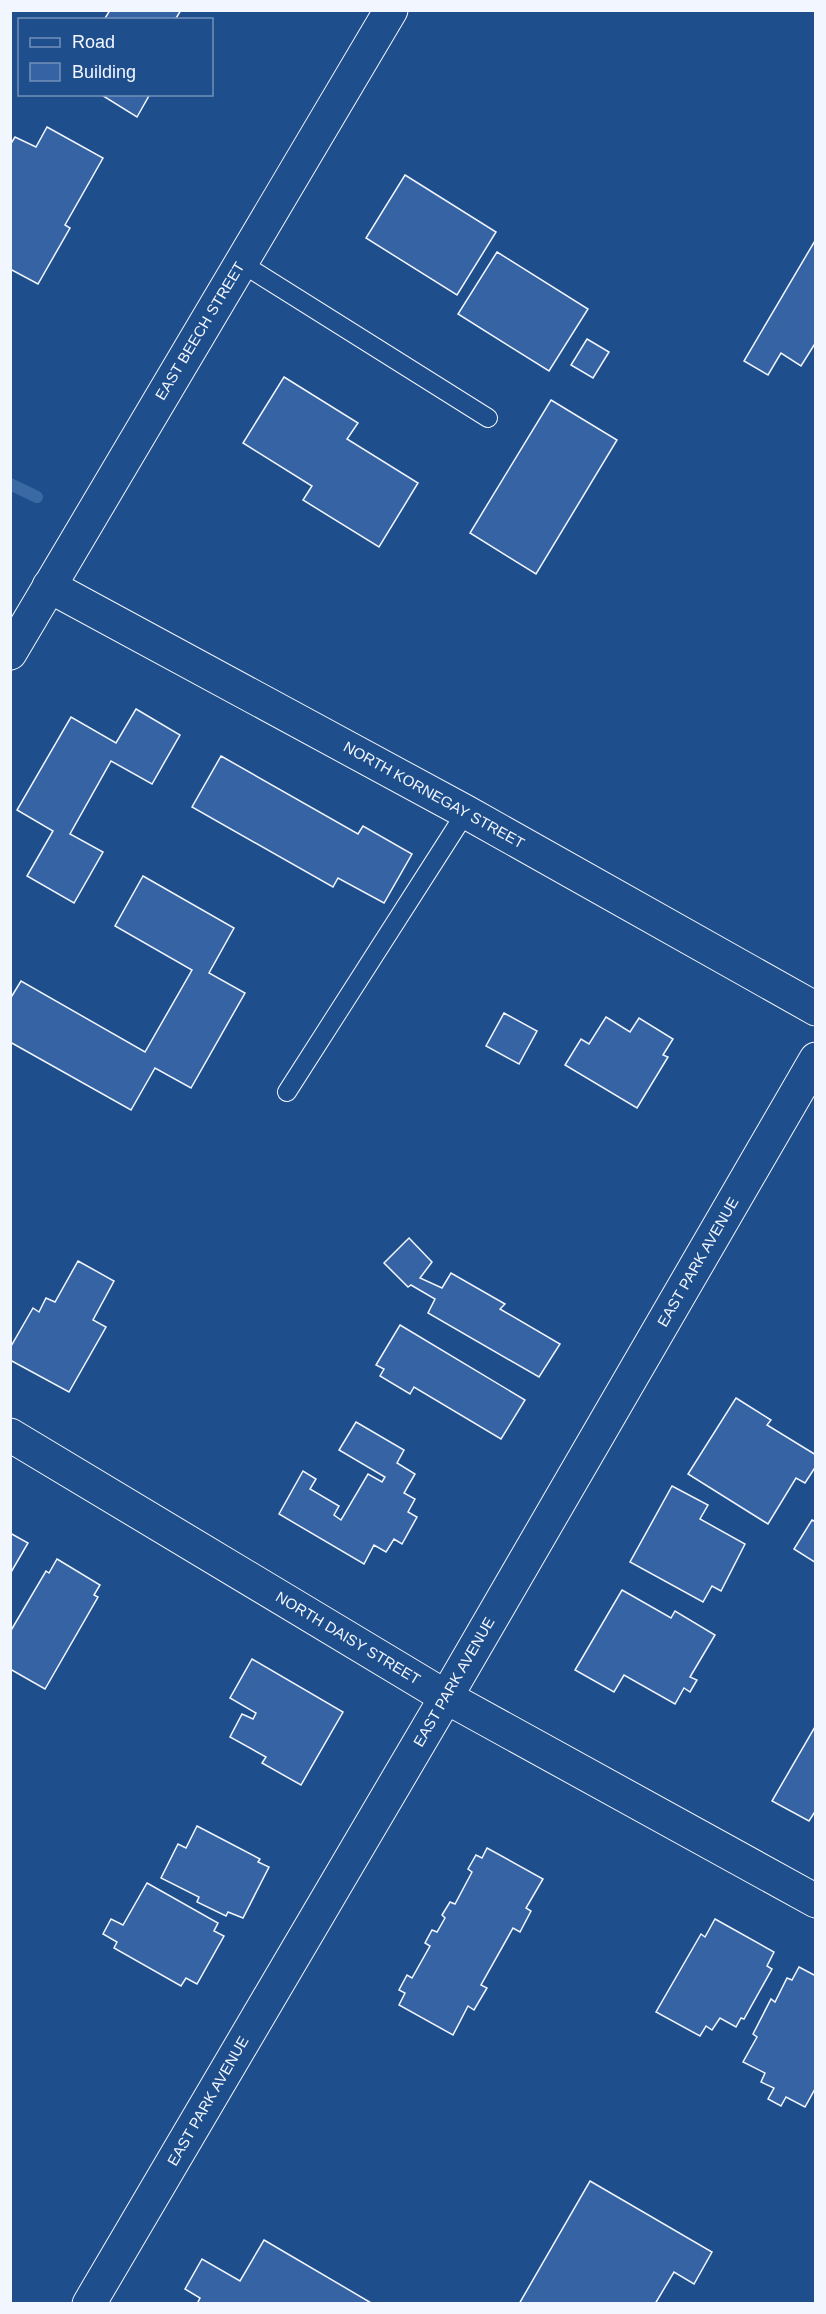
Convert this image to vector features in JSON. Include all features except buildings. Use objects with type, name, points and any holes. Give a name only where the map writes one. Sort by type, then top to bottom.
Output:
[{"type":"street","name":"EAST BEECH STREET","points":[[10,653],[391,10]]},
{"type":"street","name":"NORTH KORNEGAY STREET","points":[[49,586],[466,812],[816,1009]]},
{"type":"street","name":"EAST PARK AVENUE","points":[[89,2304],[446,1697],[816,1059]]},
{"type":"street","name":"NORTH DAISY STREET","points":[[10,1435],[446,1697],[816,1901]]},
{"type":"lane","points":[[241,263],[489,418]]},
{"type":"lane","points":[[287,1092],[466,812]]},
{"type":"waterway","points":[[10,484],[37,497]]}]
